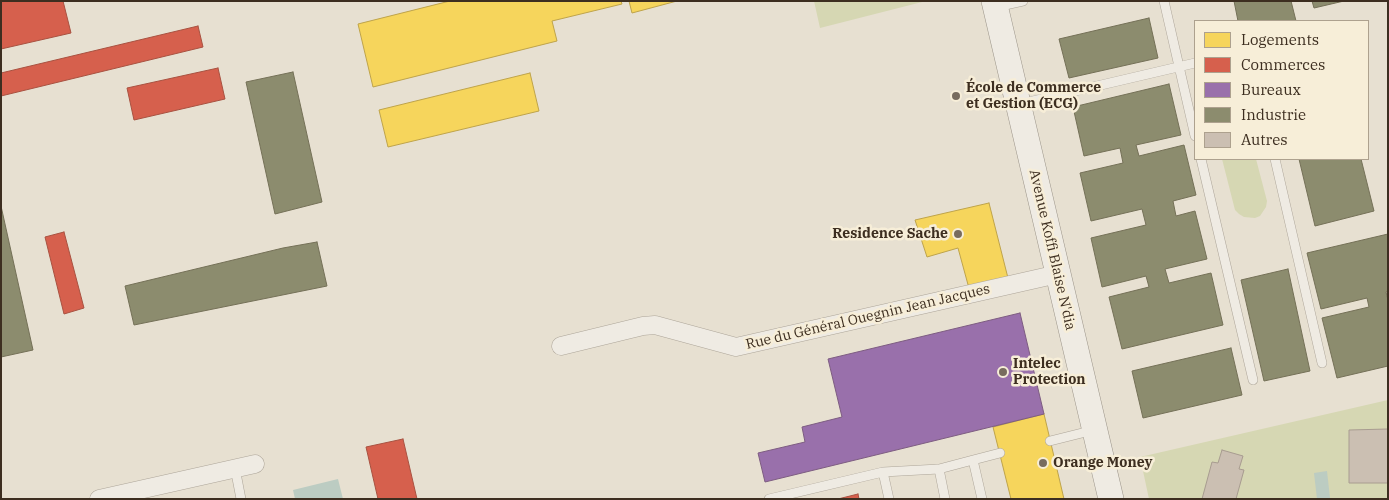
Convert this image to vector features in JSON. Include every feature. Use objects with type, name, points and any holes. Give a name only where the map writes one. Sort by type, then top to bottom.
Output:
[{"type":"street","name":"Avenue Koffi Blaise N'dia","points":[[994,4],[1111,499]]},
{"type":"street","name":"Rue du Général Ouegnin Jean Jacques","points":[[561,346],[642,326],[655,325],[736,347],[1058,274]]},
{"type":"street","points":[[99,499],[255,464]]},
{"type":"lane","points":[[994,4],[1023,1]]},
{"type":"lane","points":[[1164,1],[1194,132]]},
{"type":"lane","points":[[1018,104],[1194,63]]},
{"type":"lane","points":[[1201,160],[1253,380]]},
{"type":"lane","points":[[1275,160],[1322,363]]},
{"type":"lane","points":[[1050,441],[1094,430]]},
{"type":"lane","points":[[769,499],[883,472],[939,469],[1000,454]]},
{"type":"lane","points":[[972,460],[982,499]]},
{"type":"lane","points":[[235,468],[241,499]]},
{"type":"lane","points":[[939,469],[945,499]]},
{"type":"lane","points":[[883,472],[889,499]]},
{"type":"green space","points":[[814,1],[926,1],[820,28]]},
{"type":"green space","points":[[1222,160],[1256,160],[1267,201],[1266,207],[1260,216],[1255,218],[1244,217],[1235,210]]},
{"type":"green space","points":[[1388,400],[1388,499],[1149,499],[1140,457]]},
{"type":"shaded area","points":[[1327,471],[1330,498],[1317,499],[1314,473]]},
{"type":"shaded area","points":[[338,479],[343,499],[295,499],[293,490]]},
{"type":"building: Logements","points":[[450,1],[621,1],[622,4],[552,21],[557,41],[373,87],[358,24]]},
{"type":"building: Logements","points":[[629,1],[677,1],[632,13]]},
{"type":"building: Logements","points":[[530,73],[539,111],[388,147],[379,110]]},
{"type":"building: Logements","name":"Residence Sache","points":[[989,203],[1009,282],[970,292],[958,248],[927,257],[915,220]]},
{"type":"building: Logements","points":[[1044,414],[1064,499],[1011,499],[993,427]]},
{"type":"building: Commerces","points":[[1,1],[63,1],[71,33],[1,49]]},
{"type":"building: Commerces","points":[[198,26],[203,47],[1,96],[1,73]]},
{"type":"building: Commerces","points":[[218,68],[225,99],[134,120],[127,88]]},
{"type":"building: Commerces","points":[[64,232],[84,308],[64,314],[45,237]]},
{"type":"building: Commerces","points":[[403,439],[417,499],[378,499],[366,447]]},
{"type":"building: Commerces","points":[[858,494],[859,499],[838,499]]},
{"type":"building: Bureaux","points":[[1020,313],[1044,414],[765,482],[758,453],[805,442],[802,427],[842,417],[828,359]]},
{"type":"building: Industrie","points":[[1234,1],[1291,1],[1296,20],[1238,20]]},
{"type":"building: Industrie","points":[[1312,1],[1344,1],[1314,8]]},
{"type":"building: Industrie","points":[[1149,18],[1158,58],[1069,78],[1059,39]]},
{"type":"building: Industrie","points":[[293,72],[322,202],[275,214],[246,82]]},
{"type":"building: Industrie","points":[[1169,84],[1181,135],[1136,145],[1139,156],[1184,145],[1196,195],[1173,201],[1176,216],[1195,211],[1207,259],[1165,269],[1169,283],[1211,273],[1223,325],[1122,349],[1109,297],[1149,287],[1146,276],[1102,287],[1091,238],[1146,225],[1142,209],[1091,221],[1080,173],[1123,163],[1120,148],[1084,156],[1073,107]]},
{"type":"building: Industrie","points":[[1299,160],[1361,160],[1374,211],[1315,226]]},
{"type":"building: Industrie","points":[[1,206],[33,350],[1,357]]},
{"type":"building: Industrie","points":[[1388,234],[1388,291],[1386,292],[1388,300],[1388,366],[1337,378],[1322,318],[1369,307],[1367,298],[1321,309],[1307,253]]},
{"type":"building: Industrie","points":[[317,242],[327,286],[134,325],[125,286],[283,248]]},
{"type":"building: Industrie","points":[[1288,269],[1310,371],[1264,381],[1241,280]]},
{"type":"building: Industrie","points":[[1231,348],[1242,395],[1143,418],[1132,371]]},
{"type":"building: Autres","points":[[1388,429],[1388,483],[1349,483],[1349,430]]},
{"type":"building: Autres","points":[[1222,450],[1243,456],[1239,469],[1244,470],[1236,499],[1202,499],[1212,462],[1218,463]]},
{"type":"place","name":"École de Commerce et Gestion (ECG)","points":[[956,96]]},
{"type":"place","name":"Residence Sache","points":[[958,234]]},
{"type":"place","name":"Intelec Protection","points":[[1003,372]]},
{"type":"place","name":"Orange Money","points":[[1043,463]]}]
